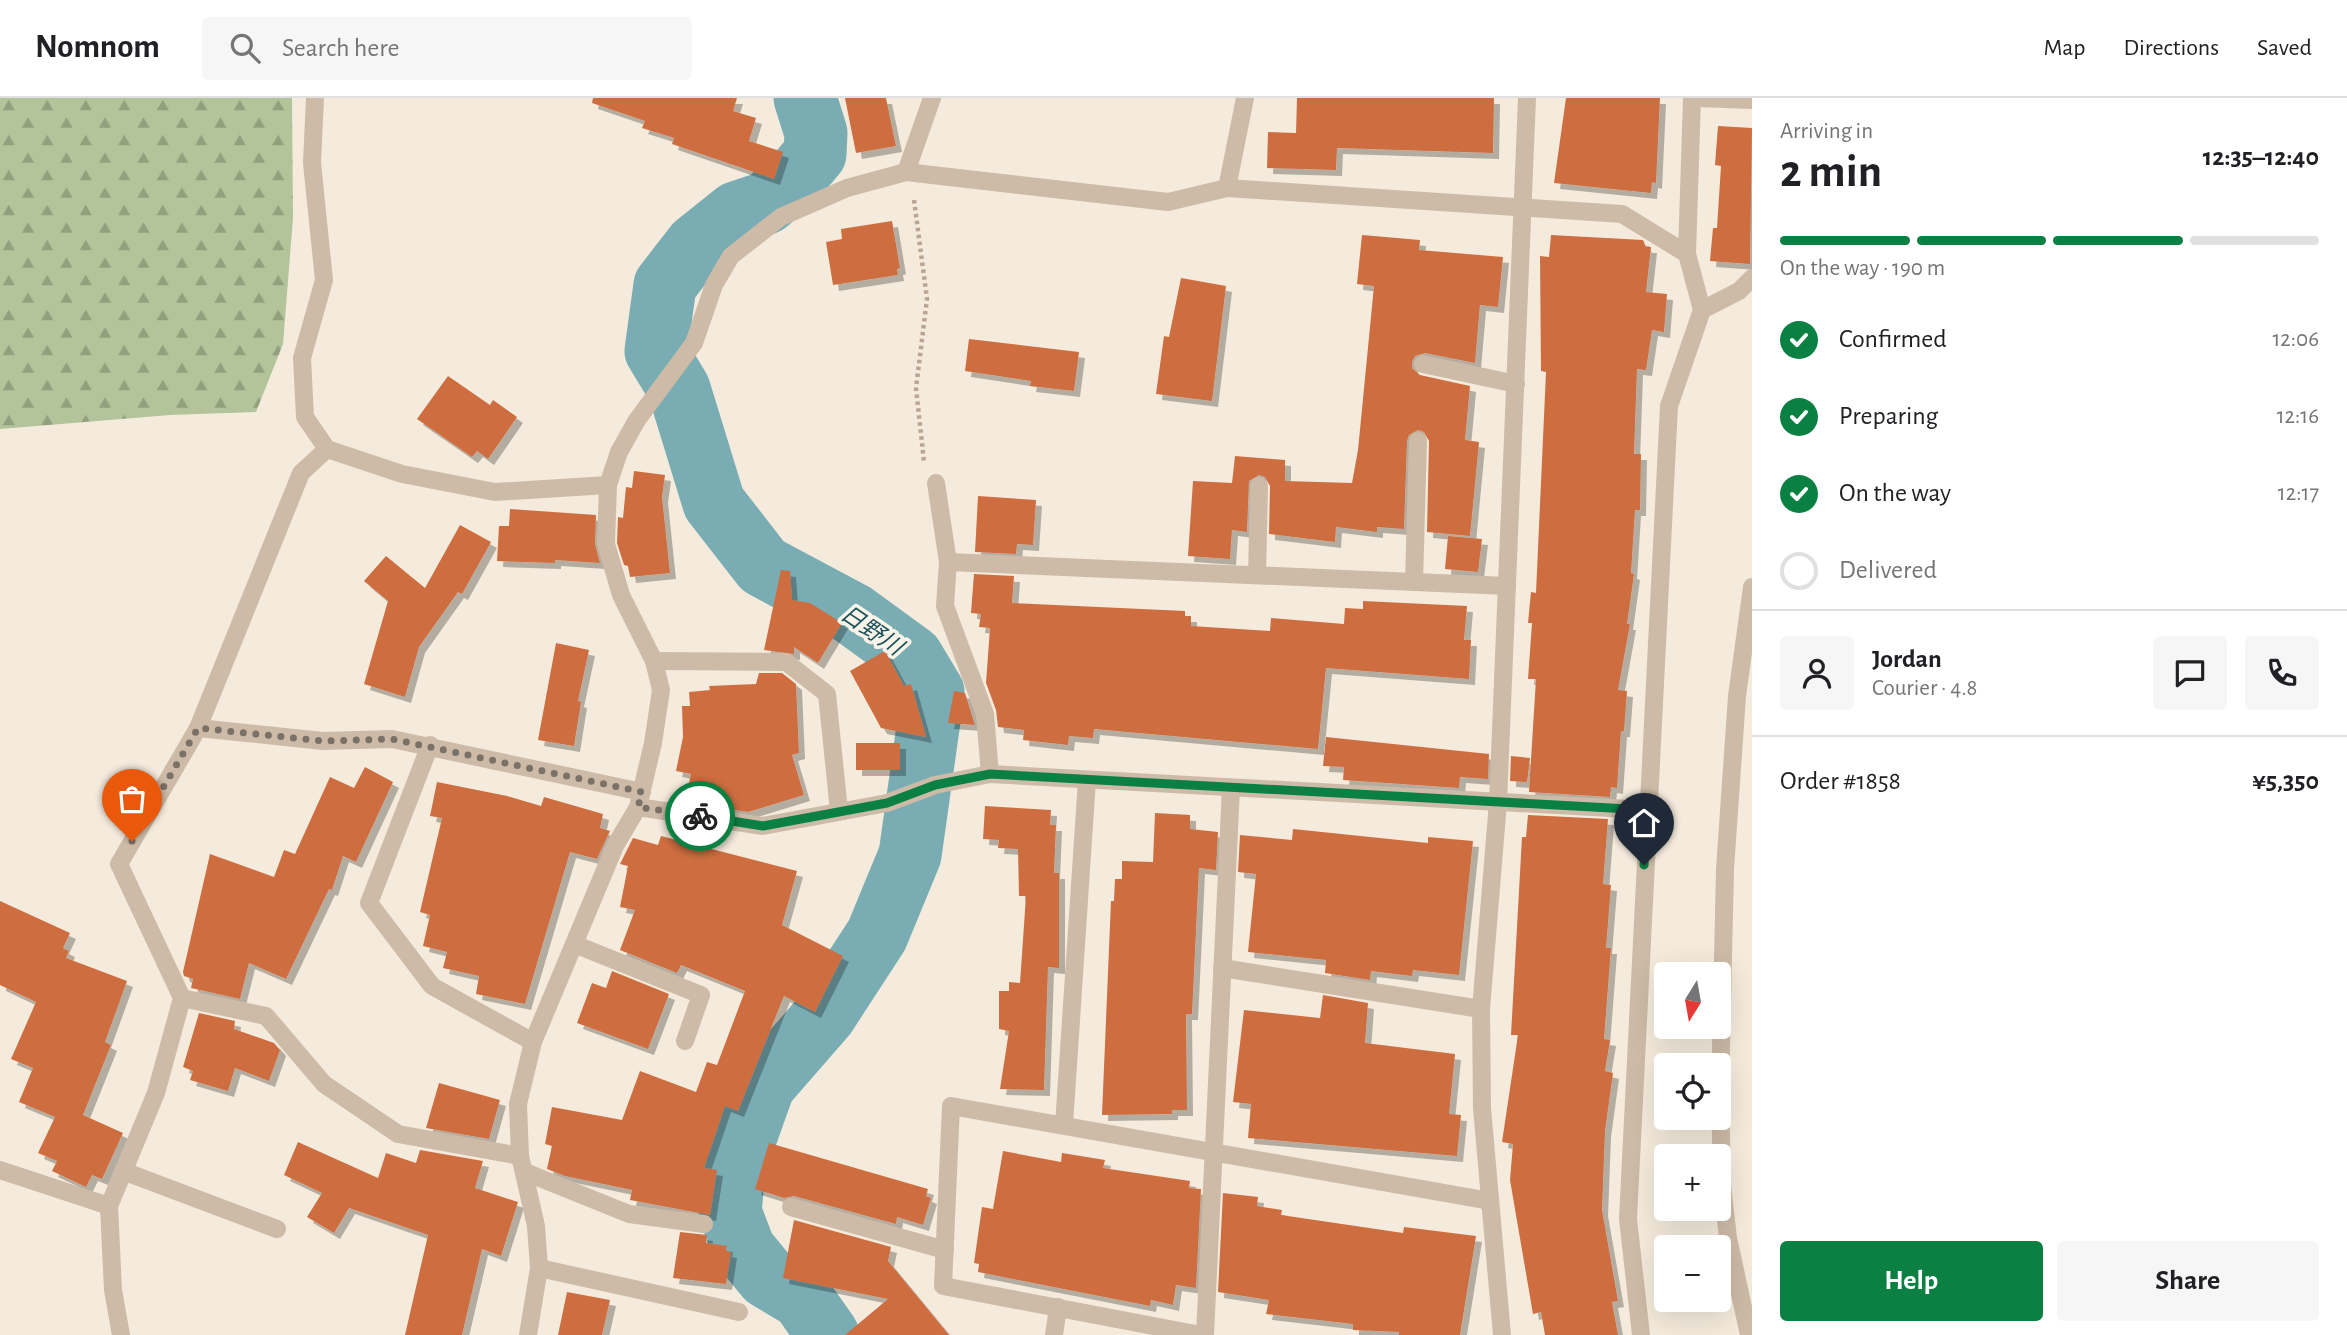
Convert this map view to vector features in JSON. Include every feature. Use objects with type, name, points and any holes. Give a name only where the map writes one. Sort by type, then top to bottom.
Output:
[{"type":"street","points":[[315,98],[312,163],[324,280],[302,358],[304,417],[327,449],[402,474],[495,492],[608,485]]},
{"type":"street","points":[[906,172],[932,98]]},
{"type":"street","points":[[1227,188],[1245,98]]},
{"type":"street","points":[[1502,1335],[1482,1108],[1481,1009],[1498,802],[1525,205],[1527,98]]},
{"type":"street","points":[[1641,1335],[1628,1219],[1669,406],[1702,310],[1686,254],[1694,98],[1752,100]]},
{"type":"street","points":[[528,1335],[539,1268],[536,1226],[523,1164],[518,1104],[533,1042],[615,846],[640,799],[661,690],[654,661],[621,595],[606,544],[608,485],[619,452],[637,420],[694,343],[714,285],[731,256],[781,217],[847,188],[906,172],[1168,202],[1227,188],[1525,205],[1622,214],[1686,254]]},
{"type":"street","points":[[1702,310],[1739,291],[1752,278]]},
{"type":"street","points":[[1423,365],[1516,384]]},
{"type":"street","points":[[1414,582],[1418,441]]},
{"type":"street","points":[[121,1335],[113,1290],[108,1206],[156,1093],[182,998],[119,864],[198,728],[302,473],[327,449]]},
{"type":"street","points":[[936,484],[948,562],[945,606],[985,714],[990,774]]},
{"type":"street","points":[[1257,575],[1259,486]]},
{"type":"street","points":[[948,562],[1507,586]]},
{"type":"street","points":[[1749,1335],[1728,1238],[1722,1185],[1720,1091],[1725,869],[1737,696],[1752,587]]},
{"type":"street","points":[[654,661],[786,662],[827,694],[839,811]]},
{"type":"street","points":[[198,728],[323,741],[392,739],[430,745],[640,799],[763,826],[887,803],[935,785],[990,774],[1647,810]]},
{"type":"street","points":[[430,745],[369,903],[432,986],[533,1042]]},
{"type":"street","points":[[1064,1125],[1087,780]]},
{"type":"street","points":[[1231,788],[1213,1153],[1203,1335],[943,1286],[951,1106],[1064,1125],[1213,1153],[1490,1201]]},
{"type":"street","points":[[574,944],[701,995],[685,1041]]},
{"type":"street","points":[[1222,968],[1481,1009]]},
{"type":"street","points":[[182,998],[266,1016],[324,1084],[398,1134],[523,1164],[629,1214],[704,1224]]},
{"type":"street","points":[[0,1170],[108,1206]]},
{"type":"street","points":[[123,1171],[277,1229]]},
{"type":"street","points":[[791,1207],[945,1250]]},
{"type":"street","points":[[539,1268],[739,1312]]},
{"type":"street","points":[[1054,1335],[1058,1307]]},
{"type":"path","points":[[906,172],[918,210],[927,299],[916,388],[925,470],[936,484]]},
{"type":"green space","points":[[0,98],[292,98],[293,218],[283,344],[256,412],[170,415],[0,429]]},
{"type":"building","points":[[593,98],[737,98],[733,111],[756,118],[749,141],[783,152],[774,179],[672,144],[674,138],[642,128],[645,121],[592,103]]},
{"type":"building","points":[[845,98],[886,98],[896,146],[856,153]]},
{"type":"building","points":[[1297,98],[1494,98],[1493,153],[1337,148],[1336,170],[1267,168],[1268,132],[1296,133]]},
{"type":"building","points":[[1566,98],[1660,98],[1656,183],[1652,182],[1651,193],[1554,183]]},
{"type":"building","points":[[1718,126],[1752,128],[1750,264],[1710,261],[1713,228],[1717,228],[1721,166],[1715,165]]},
{"type":"building","points":[[892,221],[900,268],[897,269],[898,275],[833,285],[826,242],[842,239],[841,229]]},
{"type":"building","points":[[1362,235],[1420,240],[1419,250],[1503,257],[1498,307],[1480,305],[1475,363],[1425,353],[1415,356],[1412,362],[1412,368],[1420,375],[1470,386],[1465,440],[1479,442],[1470,536],[1427,532],[1429,441],[1424,432],[1418,430],[1409,435],[1407,441],[1404,529],[1377,527],[1377,532],[1336,527],[1335,542],[1269,534],[1270,486],[1265,477],[1259,475],[1249,481],[1247,532],[1232,530],[1230,559],[1188,556],[1193,481],[1232,483],[1235,456],[1285,460],[1285,481],[1352,483],[1358,450],[1374,286],[1357,284]]},
{"type":"building","points":[[1551,235],[1643,240],[1646,247],[1651,247],[1646,292],[1667,294],[1664,332],[1652,330],[1646,370],[1637,369],[1634,454],[1641,454],[1640,510],[1635,510],[1631,573],[1634,574],[1627,624],[1630,624],[1618,690],[1627,691],[1624,731],[1621,731],[1617,788],[1611,787],[1610,797],[1529,792],[1536,679],[1528,679],[1532,623],[1528,623],[1531,592],[1536,593],[1546,372],[1541,371],[1540,256],[1549,257]]},
{"type":"building","points":[[1181,278],[1226,286],[1212,401],[1156,394],[1164,336],[1169,337]]},
{"type":"building","points":[[969,339],[1079,352],[1074,391],[1030,386],[1031,381],[965,371]]},
{"type":"building","points":[[448,376],[490,405],[493,400],[517,417],[488,459],[477,451],[472,457],[417,419]]},
{"type":"building","points":[[634,471],[665,475],[662,497],[670,573],[630,577],[628,566],[624,565],[617,543],[618,517],[623,518],[626,487],[632,488]]},
{"type":"building","points":[[978,496],[1036,500],[1033,545],[1017,544],[1016,554],[975,552]]},
{"type":"building","points":[[510,509],[596,515],[595,544],[600,563],[555,560],[555,563],[497,561],[499,526],[509,526]]},
{"type":"building","points":[[460,525],[491,542],[462,594],[458,592],[419,647],[405,697],[364,684],[388,601],[364,581],[386,556],[425,588]]},
{"type":"building","points":[[1448,536],[1482,539],[1478,572],[1445,569]]},
{"type":"building","points":[[781,570],[790,571],[792,600],[810,603],[842,623],[818,663],[794,647],[794,654],[764,650]]},
{"type":"building","points":[[974,574],[1014,576],[1012,603],[1185,611],[1185,616],[1191,616],[1191,626],[1270,631],[1271,618],[1344,624],[1345,608],[1363,609],[1363,601],[1467,606],[1464,640],[1471,640],[1469,679],[1326,668],[1318,749],[1094,729],[1093,738],[1069,736],[1068,745],[1023,740],[1024,730],[998,727],[996,710],[986,683],[990,628],[979,627],[981,614],[971,613]]},
{"type":"building","points":[[556,643],[589,650],[578,701],[581,702],[574,746],[538,740]]},
{"type":"building","points":[[885,651],[904,686],[911,684],[926,737],[881,728],[850,671]]},
{"type":"building","points":[[759,673],[782,673],[796,684],[799,753],[792,755],[804,795],[748,812],[715,807],[719,793],[688,787],[691,774],[676,771],[683,737],[682,706],[690,706],[689,692],[710,690],[709,686],[756,684]]},
{"type":"building","points":[[954,691],[965,693],[975,725],[948,723]]},
{"type":"building","points":[[1326,737],[1489,754],[1488,779],[1460,777],[1459,788],[1343,780],[1344,767],[1323,766]]},
{"type":"building","points":[[856,743],[900,743],[900,770],[856,770]]},
{"type":"building","points":[[1511,756],[1530,758],[1527,782],[1510,781]]},
{"type":"building","points":[[365,767],[393,782],[356,862],[343,856],[332,890],[329,889],[286,979],[249,963],[240,999],[191,988],[193,979],[184,976],[183,972],[210,854],[274,877],[284,850],[295,854],[330,777],[354,788]]},
{"type":"building","points":[[437,782],[541,806],[544,797],[603,814],[600,828],[610,831],[597,859],[570,852],[525,1004],[476,994],[479,976],[443,968],[447,952],[423,946],[430,915],[420,912],[442,818],[430,816]]},
{"type":"building","points":[[985,806],[1051,810],[1050,825],[1056,825],[1054,873],[1059,873],[1059,968],[1048,967],[1044,1090],[1000,1089],[1009,1031],[999,1029],[999,991],[1009,991],[1009,982],[1020,983],[1026,896],[1019,896],[1018,849],[998,848],[999,840],[983,839]]},
{"type":"building","points":[[1155,813],[1190,815],[1190,829],[1218,832],[1216,870],[1199,868],[1192,1014],[1186,1014],[1187,1110],[1172,1110],[1172,1114],[1102,1115],[1111,901],[1114,901],[1115,879],[1122,879],[1122,861],[1153,862]]},
{"type":"building","points":[[1528,815],[1608,819],[1603,884],[1611,885],[1606,948],[1611,948],[1604,1039],[1610,1040],[1605,1071],[1613,1073],[1605,1131],[1602,1210],[1618,1301],[1612,1302],[1618,1335],[1545,1335],[1541,1312],[1533,1314],[1510,1180],[1513,1144],[1502,1142],[1518,1035],[1511,1035],[1522,837],[1526,837]]},
{"type":"building","points":[[1293,829],[1428,843],[1428,837],[1473,841],[1459,975],[1413,970],[1412,976],[1371,971],[1370,980],[1325,973],[1326,960],[1248,952],[1256,874],[1238,872],[1240,835],[1292,840]]},
{"type":"building","points":[[661,836],[797,871],[782,925],[843,956],[815,1012],[784,996],[738,1111],[725,1106],[704,1168],[717,1170],[710,1215],[630,1200],[632,1190],[565,1176],[547,1169],[552,1146],[545,1144],[552,1107],[622,1120],[640,1071],[696,1092],[707,1062],[717,1065],[745,991],[681,965],[677,973],[620,950],[635,910],[620,907],[628,866],[620,864],[633,838],[658,845]]},
{"type":"building","points":[[0,901],[70,933],[63,948],[69,951],[66,958],[127,981],[105,1042],[111,1045],[83,1115],[123,1133],[102,1179],[92,1175],[86,1187],[52,1171],[57,1161],[38,1153],[55,1117],[19,1102],[33,1068],[11,1059],[36,1002],[0,985]]},
{"type":"building","points":[[612,971],[669,994],[648,1049],[577,1023],[592,983],[606,988]]},
{"type":"building","points":[[1323,995],[1368,1003],[1365,1043],[1455,1054],[1449,1114],[1461,1115],[1457,1156],[1248,1138],[1251,1104],[1233,1102],[1244,1010],[1320,1018]]},
{"type":"building","points":[[199,1013],[235,1021],[234,1029],[274,1043],[280,1050],[269,1081],[235,1068],[228,1091],[190,1080],[193,1071],[183,1067]]},
{"type":"building","points":[[439,1083],[500,1100],[489,1139],[426,1128]]},
{"type":"building","points":[[298,1142],[378,1178],[386,1153],[416,1163],[420,1150],[483,1161],[475,1188],[518,1202],[501,1256],[482,1249],[462,1335],[405,1335],[428,1235],[349,1208],[334,1233],[307,1217],[322,1193],[284,1175]]},
{"type":"building","points":[[769,1143],[928,1189],[926,1196],[931,1198],[923,1225],[897,1217],[896,1224],[794,1196],[784,1198],[755,1189]]},
{"type":"building","points":[[1003,1151],[1061,1162],[1062,1153],[1105,1160],[1103,1168],[1190,1181],[1189,1188],[1201,1189],[1196,1288],[1176,1285],[1173,1305],[1151,1300],[1150,1306],[978,1272],[979,1264],[974,1263],[982,1207],[993,1209]]},
{"type":"building","points":[[1223,1193],[1258,1197],[1257,1206],[1282,1210],[1281,1215],[1403,1233],[1404,1227],[1476,1236],[1460,1335],[1399,1335],[1399,1332],[1353,1330],[1353,1324],[1266,1314],[1269,1300],[1218,1292]]},
{"type":"building","points":[[794,1220],[891,1247],[888,1261],[949,1335],[845,1335],[888,1299],[783,1278]]},
{"type":"building","points":[[680,1232],[707,1235],[706,1243],[727,1246],[726,1251],[731,1252],[726,1284],[673,1278]]},
{"type":"building","points":[[567,1292],[610,1300],[602,1335],[558,1335]]},
{"type":"waterway","name":"日野川","points":[[805,98],[816,133],[815,154],[793,180],[766,203],[736,213],[696,245],[665,285],[656,351],[679,389],[714,503],[763,566],[853,614],[912,657],[933,692],[910,855],[877,935],[825,1015],[764,1085],[734,1169],[730,1212],[744,1249],[767,1277],[802,1298],[828,1335]]},
{"type":"way so far","points":[[132,841],[198,728],[323,741],[392,739],[430,745],[642,792],[638,807],[700,816]]},
{"type":"route","points":[[700,816],[763,826],[887,803],[935,785],[990,774],[1647,810],[1644,865]]}]
